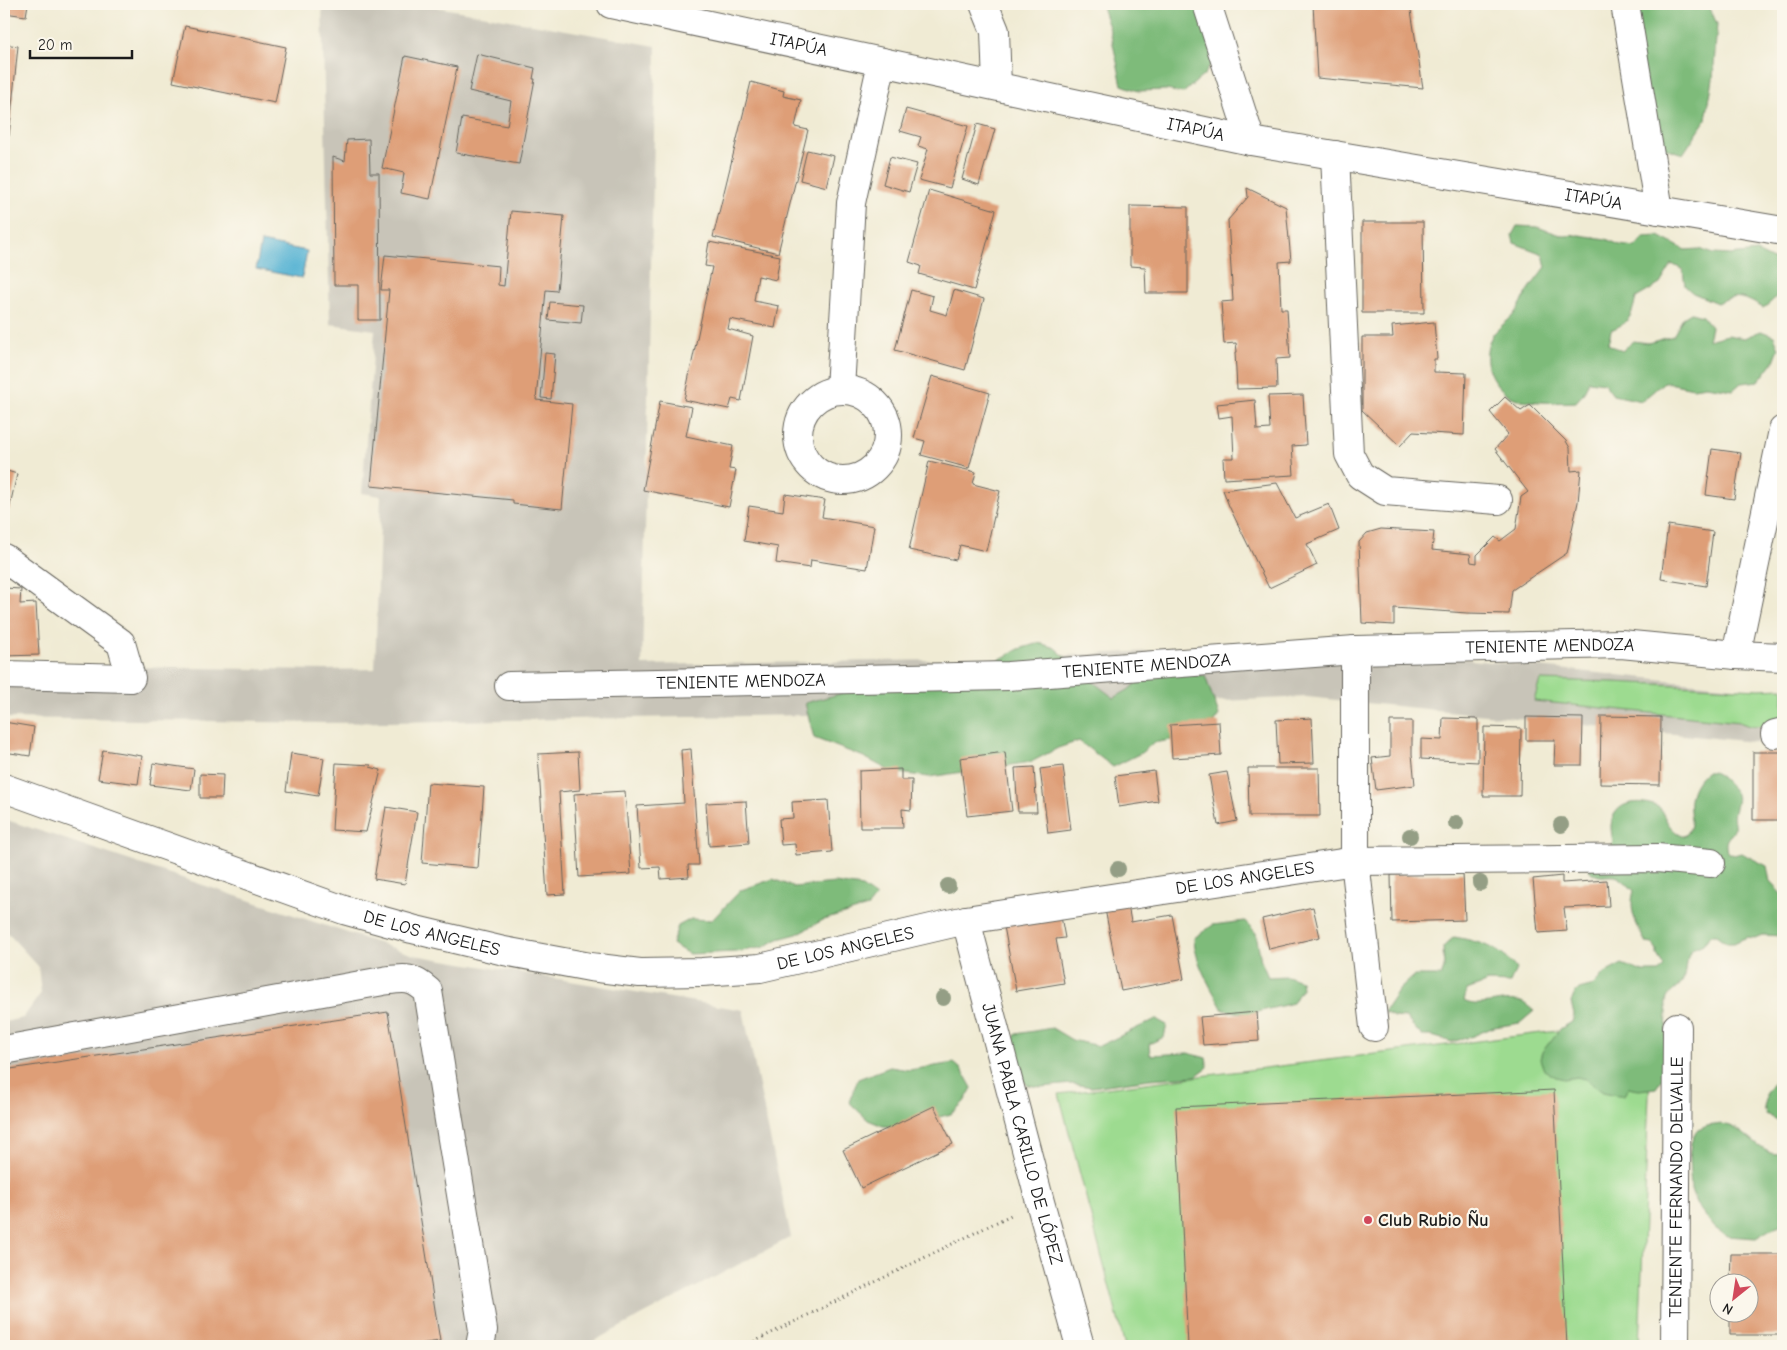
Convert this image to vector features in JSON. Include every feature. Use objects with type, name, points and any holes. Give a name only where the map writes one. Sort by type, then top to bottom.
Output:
[{"type":"street","name":"ITAPÚA","points":[[611,4],[1251,140],[1783,232]]},
{"type":"street","points":[[984,4],[995,31],[997,86]]},
{"type":"street","points":[[1207,4],[1251,140]]},
{"type":"street","points":[[1626,4],[1659,210]]},
{"type":"street","points":[[840,389],[851,203],[882,62]]},
{"type":"street","points":[[1335,155],[1349,454],[1360,475],[1385,491],[1498,500]]},
{"type":"street","points":[[1748,655],[1783,430]]},
{"type":"street","points":[[4,558],[121,643],[131,678],[4,675]]},
{"type":"street","name":"TENIENTE MENDOZA","points":[[509,686],[1008,676],[1355,650],[1621,644],[1748,655]]},
{"type":"street","points":[[1355,650],[1356,862],[1374,1027]]},
{"type":"street","name":"DE LOS ANGELES","points":[[4,788],[344,910],[504,952],[590,967],[640,972],[702,972],[760,968],[966,920],[1356,862],[1657,858],[1711,863]]},
{"type":"street","name":"JUANA PABLA CARILLO DE LÓPEZ","points":[[966,920],[1080,1346]]},
{"type":"street","points":[[4,1050],[383,981],[403,978],[417,981],[428,991],[483,1330],[480,1346]]},
{"type":"street","name":"TENIENTE FERNANDO DELVALLE","points":[[1676,1346],[1677,1027]]},
{"type":"path","points":[[745,1346],[1040,1202]]},
{"type":"shaded area","points":[[322,4],[420,4],[656,46],[642,665],[995,659],[1307,643],[1783,692],[1783,745],[1307,697],[990,712],[327,723],[4,718],[4,665],[325,670],[375,669],[381,496],[362,493],[375,330],[330,324]]},
{"type":"shaded area","points":[[4,819],[414,955],[743,1010],[791,1237],[584,1346],[4,1346],[4,1022],[23,1018],[41,993],[38,966],[4,929]]},
{"type":"green space","points":[[1101,4],[1197,4],[1217,54],[1205,74],[1183,93],[1166,90],[1138,91],[1122,85],[1110,30]]},
{"type":"green space","points":[[1616,4],[1708,4],[1717,24],[1713,79],[1706,119],[1683,154],[1646,142]]},
{"type":"green space","points":[[1517,226],[1537,227],[1564,236],[1579,235],[1606,239],[1620,245],[1635,247],[1644,237],[1659,236],[1685,250],[1699,249],[1714,254],[1730,255],[1757,252],[1781,264],[1781,284],[1778,294],[1763,308],[1741,298],[1730,298],[1717,303],[1693,293],[1685,286],[1683,270],[1672,264],[1660,284],[1636,298],[1629,318],[1611,330],[1608,344],[1622,351],[1633,341],[1648,343],[1673,336],[1683,318],[1691,313],[1702,316],[1711,327],[1708,340],[1727,335],[1744,338],[1761,331],[1774,336],[1779,348],[1774,361],[1759,381],[1741,383],[1733,390],[1706,386],[1693,388],[1664,382],[1642,401],[1613,395],[1604,383],[1589,381],[1583,394],[1576,402],[1533,401],[1512,397],[1498,386],[1493,379],[1487,364],[1488,347],[1493,335],[1516,311],[1546,267],[1543,254],[1514,243],[1512,235]]},
{"type":"green space","points":[[1039,643],[1055,648],[1114,698],[1128,690],[1152,671],[1205,676],[1219,715],[1205,734],[1153,743],[1141,753],[1113,767],[1079,741],[1058,748],[1031,762],[929,777],[892,772],[864,757],[814,738],[805,703],[873,685],[985,667],[1019,649]]},
{"type":"green space","points":[[1540,680],[1759,689],[1783,688],[1783,725],[1749,726],[1739,722],[1534,701]]},
{"type":"green space","points":[[1706,772],[1719,775],[1735,793],[1737,798],[1733,814],[1734,828],[1726,843],[1727,852],[1734,855],[1741,853],[1767,866],[1770,882],[1783,896],[1783,936],[1762,935],[1755,938],[1747,937],[1734,943],[1727,943],[1716,935],[1710,935],[1704,943],[1691,950],[1682,982],[1666,1000],[1664,1076],[1656,1088],[1639,1090],[1628,1088],[1624,1095],[1617,1095],[1603,1092],[1585,1079],[1556,1077],[1544,1070],[1540,1059],[1542,1052],[1560,1029],[1572,1022],[1574,1015],[1571,1002],[1574,994],[1579,989],[1594,985],[1603,974],[1622,964],[1643,972],[1659,972],[1664,966],[1657,955],[1657,950],[1653,944],[1646,943],[1637,924],[1632,905],[1634,891],[1618,877],[1600,876],[1589,870],[1613,842],[1611,826],[1613,817],[1622,806],[1637,802],[1653,805],[1660,808],[1676,832],[1685,836],[1691,824],[1691,794],[1695,784]]},
{"type":"green space","points":[[773,879],[793,887],[835,883],[862,887],[876,897],[868,907],[823,920],[797,934],[778,939],[764,947],[737,952],[689,954],[672,944],[678,926],[691,919],[712,920],[741,890]]},
{"type":"green space","points":[[1245,921],[1256,933],[1261,961],[1268,977],[1287,976],[1301,981],[1302,988],[1293,1003],[1249,1014],[1223,1010],[1200,966],[1194,938],[1213,925]]},
{"type":"green space","points":[[1454,937],[1472,941],[1497,951],[1516,969],[1510,983],[1488,982],[1467,990],[1464,1001],[1484,1004],[1514,1001],[1526,1004],[1534,1011],[1520,1023],[1494,1027],[1452,1042],[1432,1036],[1422,1036],[1406,1018],[1394,1017],[1384,1012],[1399,990],[1414,976],[1441,976],[1444,968],[1443,947]]},
{"type":"green space","points":[[1156,1019],[1167,1025],[1164,1037],[1149,1044],[1150,1055],[1188,1053],[1206,1058],[1208,1067],[1196,1076],[1150,1079],[1092,1087],[1072,1084],[1041,1087],[1027,1085],[1015,1069],[1008,1049],[1016,1034],[1052,1028],[1072,1040],[1099,1046]]},
{"type":"green space","name":"Club Rubio Ñu","points":[[1652,1019],[1639,1346],[1125,1346],[1059,1094]]},
{"type":"green space","points":[[954,1063],[962,1070],[972,1088],[964,1102],[951,1114],[899,1127],[883,1126],[868,1120],[849,1102],[858,1079],[890,1067],[909,1070]]},
{"type":"green space","points":[[1783,1069],[1783,1124],[1766,1114],[1764,1106],[1766,1093]]},
{"type":"green space","points":[[1722,1124],[1736,1128],[1771,1153],[1783,1154],[1783,1225],[1769,1230],[1756,1238],[1727,1236],[1715,1228],[1696,1204],[1691,1189],[1689,1158],[1691,1143],[1696,1131],[1707,1126]]},
{"type":"water","points":[[261,242],[307,251],[302,278],[256,269]]},
{"type":"building","points":[[5,4],[28,4],[26,16],[4,13]]},
{"type":"building","points":[[1313,4],[1410,4],[1423,88],[1317,78]]},
{"type":"building","points":[[185,26],[286,47],[275,103],[173,82]]},
{"type":"building","points":[[4,44],[18,46],[9,136],[4,135]]},
{"type":"building","points":[[477,54],[535,68],[533,79],[535,79],[519,164],[456,153],[462,118],[507,126],[511,101],[469,91]]},
{"type":"building","points":[[405,56],[457,67],[430,199],[401,193],[404,173],[382,168]]},
{"type":"building","points":[[751,82],[784,91],[783,96],[801,100],[795,127],[808,130],[778,253],[713,237]]},
{"type":"building","points":[[906,109],[968,126],[950,188],[919,180],[928,149],[918,146],[921,137],[900,131]]},
{"type":"building","points":[[977,124],[995,129],[979,185],[962,179]]},
{"type":"building","points":[[369,139],[370,173],[379,173],[380,320],[358,320],[358,285],[334,285],[333,157],[345,161],[347,140]]},
{"type":"building","points":[[807,150],[834,156],[827,187],[800,180]]},
{"type":"building","points":[[890,157],[917,164],[909,192],[883,184]]},
{"type":"building","points":[[1247,188],[1286,207],[1291,261],[1279,262],[1281,309],[1287,309],[1290,358],[1276,359],[1277,388],[1237,389],[1236,343],[1224,344],[1221,302],[1233,301],[1228,220],[1248,197]]},
{"type":"building","points":[[929,190],[996,210],[974,290],[919,274],[921,266],[909,262]]},
{"type":"building","points":[[1130,206],[1188,207],[1188,293],[1146,293],[1145,267],[1130,266]]},
{"type":"building","points":[[511,211],[564,216],[557,291],[546,290],[536,400],[572,404],[562,509],[513,504],[513,500],[371,486],[389,290],[381,290],[385,255],[499,266],[498,285],[504,286]]},
{"type":"building","points":[[1362,222],[1423,222],[1424,313],[1362,313]]},
{"type":"building","points":[[709,242],[780,256],[776,280],[758,276],[754,301],[779,306],[775,328],[730,319],[728,329],[753,336],[741,401],[732,399],[729,409],[684,400],[712,267],[705,266]]},
{"type":"building","points":[[911,290],[933,296],[930,310],[947,315],[954,290],[984,299],[965,370],[895,350]]},
{"type":"building","points":[[550,302],[583,305],[581,323],[548,320]]},
{"type":"building","points":[[1434,322],[1437,359],[1434,359],[1434,372],[1466,373],[1464,435],[1413,432],[1400,446],[1362,410],[1362,337],[1393,337],[1392,326]]},
{"type":"building","points":[[545,353],[555,354],[551,399],[541,398]]},
{"type":"building","points":[[932,376],[990,393],[969,468],[921,455],[925,441],[914,438]]},
{"type":"building","points":[[1303,395],[1306,445],[1292,446],[1294,475],[1224,479],[1223,458],[1234,458],[1232,416],[1219,418],[1217,404],[1255,400],[1257,430],[1270,429],[1268,396]]},
{"type":"building","points":[[1505,397],[1521,411],[1530,405],[1566,441],[1570,448],[1571,471],[1581,470],[1578,502],[1567,553],[1512,590],[1509,614],[1394,608],[1394,625],[1362,623],[1359,542],[1367,533],[1381,529],[1434,532],[1432,550],[1470,554],[1471,562],[1477,563],[1477,555],[1495,537],[1500,541],[1516,529],[1521,497],[1528,492],[1495,449],[1508,434],[1490,412]]},
{"type":"building","points":[[660,401],[692,407],[686,436],[733,446],[729,469],[736,470],[729,507],[643,490]]},
{"type":"building","points":[[1712,449],[1741,453],[1734,499],[1706,495]]},
{"type":"building","points":[[929,461],[976,472],[973,484],[1000,491],[986,551],[960,545],[956,560],[909,550]]},
{"type":"building","points":[[4,470],[17,474],[9,510],[4,509]]},
{"type":"building","points":[[1277,483],[1295,518],[1329,504],[1339,530],[1307,544],[1317,565],[1269,588],[1223,490]]},
{"type":"building","points":[[785,494],[825,500],[822,517],[874,526],[867,569],[811,560],[810,568],[776,563],[778,547],[744,541],[749,506],[783,511]]},
{"type":"building","points":[[1668,525],[1713,532],[1706,586],[1661,579]]},
{"type":"building","points":[[4,588],[21,589],[20,604],[36,603],[39,655],[4,656]]},
{"type":"building","points":[[1601,716],[1661,717],[1660,785],[1600,784]]},
{"type":"building","points":[[1526,717],[1583,718],[1582,765],[1554,765],[1555,740],[1526,740]]},
{"type":"building","points":[[1312,718],[1314,763],[1278,764],[1276,720]]},
{"type":"building","points":[[1443,718],[1478,719],[1478,762],[1421,759],[1421,739],[1442,740]]},
{"type":"building","points":[[1390,721],[1412,721],[1412,754],[1415,785],[1376,790],[1372,758],[1390,756]]},
{"type":"building","points":[[4,722],[34,727],[30,756],[4,752]]},
{"type":"building","points":[[1219,722],[1221,755],[1172,758],[1170,725]]},
{"type":"building","points":[[1484,727],[1521,728],[1520,796],[1483,796]]},
{"type":"building","points":[[691,749],[699,865],[688,865],[689,877],[661,879],[660,867],[641,868],[637,806],[684,803],[681,750]]},
{"type":"building","points":[[103,750],[142,756],[138,784],[98,779]]},
{"type":"building","points":[[578,752],[580,790],[559,792],[565,894],[547,895],[538,754]]},
{"type":"building","points":[[1005,752],[1012,811],[967,816],[960,758]]},
{"type":"building","points":[[1753,752],[1783,752],[1783,820],[1753,820]]},
{"type":"building","points":[[291,753],[324,758],[318,796],[286,791]]},
{"type":"building","points":[[153,763],[194,769],[191,790],[150,785]]},
{"type":"building","points":[[336,763],[371,765],[370,767],[381,770],[366,832],[332,830]]},
{"type":"building","points":[[1063,766],[1071,830],[1048,833],[1040,769]]},
{"type":"building","points":[[1034,767],[1037,812],[1018,812],[1015,768]]},
{"type":"building","points":[[1248,768],[1319,768],[1320,816],[1249,816]]},
{"type":"building","points":[[901,769],[901,780],[912,780],[911,810],[902,809],[903,828],[860,828],[859,771]]},
{"type":"building","points":[[1154,771],[1158,801],[1119,807],[1115,776]]},
{"type":"building","points":[[1227,772],[1237,821],[1218,825],[1209,775]]},
{"type":"building","points":[[200,774],[223,775],[222,798],[200,798]]},
{"type":"building","points":[[428,783],[484,787],[478,868],[422,863]]},
{"type":"building","points":[[625,791],[631,874],[579,877],[574,794]]},
{"type":"building","points":[[828,800],[832,852],[796,855],[795,844],[781,845],[779,819],[793,818],[792,802]]},
{"type":"building","points":[[746,801],[749,843],[709,846],[706,803]]},
{"type":"building","points":[[386,807],[417,812],[405,884],[374,879]]},
{"type":"building","points":[[1463,873],[1465,920],[1392,922],[1391,875]]},
{"type":"building","points":[[1562,876],[1562,883],[1607,880],[1609,906],[1564,908],[1567,931],[1538,933],[1533,879]]},
{"type":"building","points":[[1127,900],[1131,922],[1172,915],[1184,979],[1121,991],[1104,904]]},
{"type":"building","points":[[1313,907],[1320,937],[1269,949],[1262,919]]},
{"type":"building","points":[[1060,911],[1065,938],[1056,939],[1064,983],[1016,991],[1003,921]]},
{"type":"building","points":[[388,1012],[440,1341],[405,1346],[4,1346],[4,1070]]},
{"type":"building","points":[[1257,1012],[1259,1041],[1203,1045],[1200,1017]]},
{"type":"building","points":[[1554,1090],[1567,1346],[1188,1346],[1176,1107]]},
{"type":"building","points":[[934,1106],[953,1144],[861,1188],[843,1150]]},
{"type":"building","points":[[1731,1254],[1783,1254],[1783,1335],[1730,1335],[1730,1322],[1760,1322],[1760,1272],[1730,1272]]},
{"type":"place","name":"Club Rubio Ñu","points":[[1368,1220]]}]
